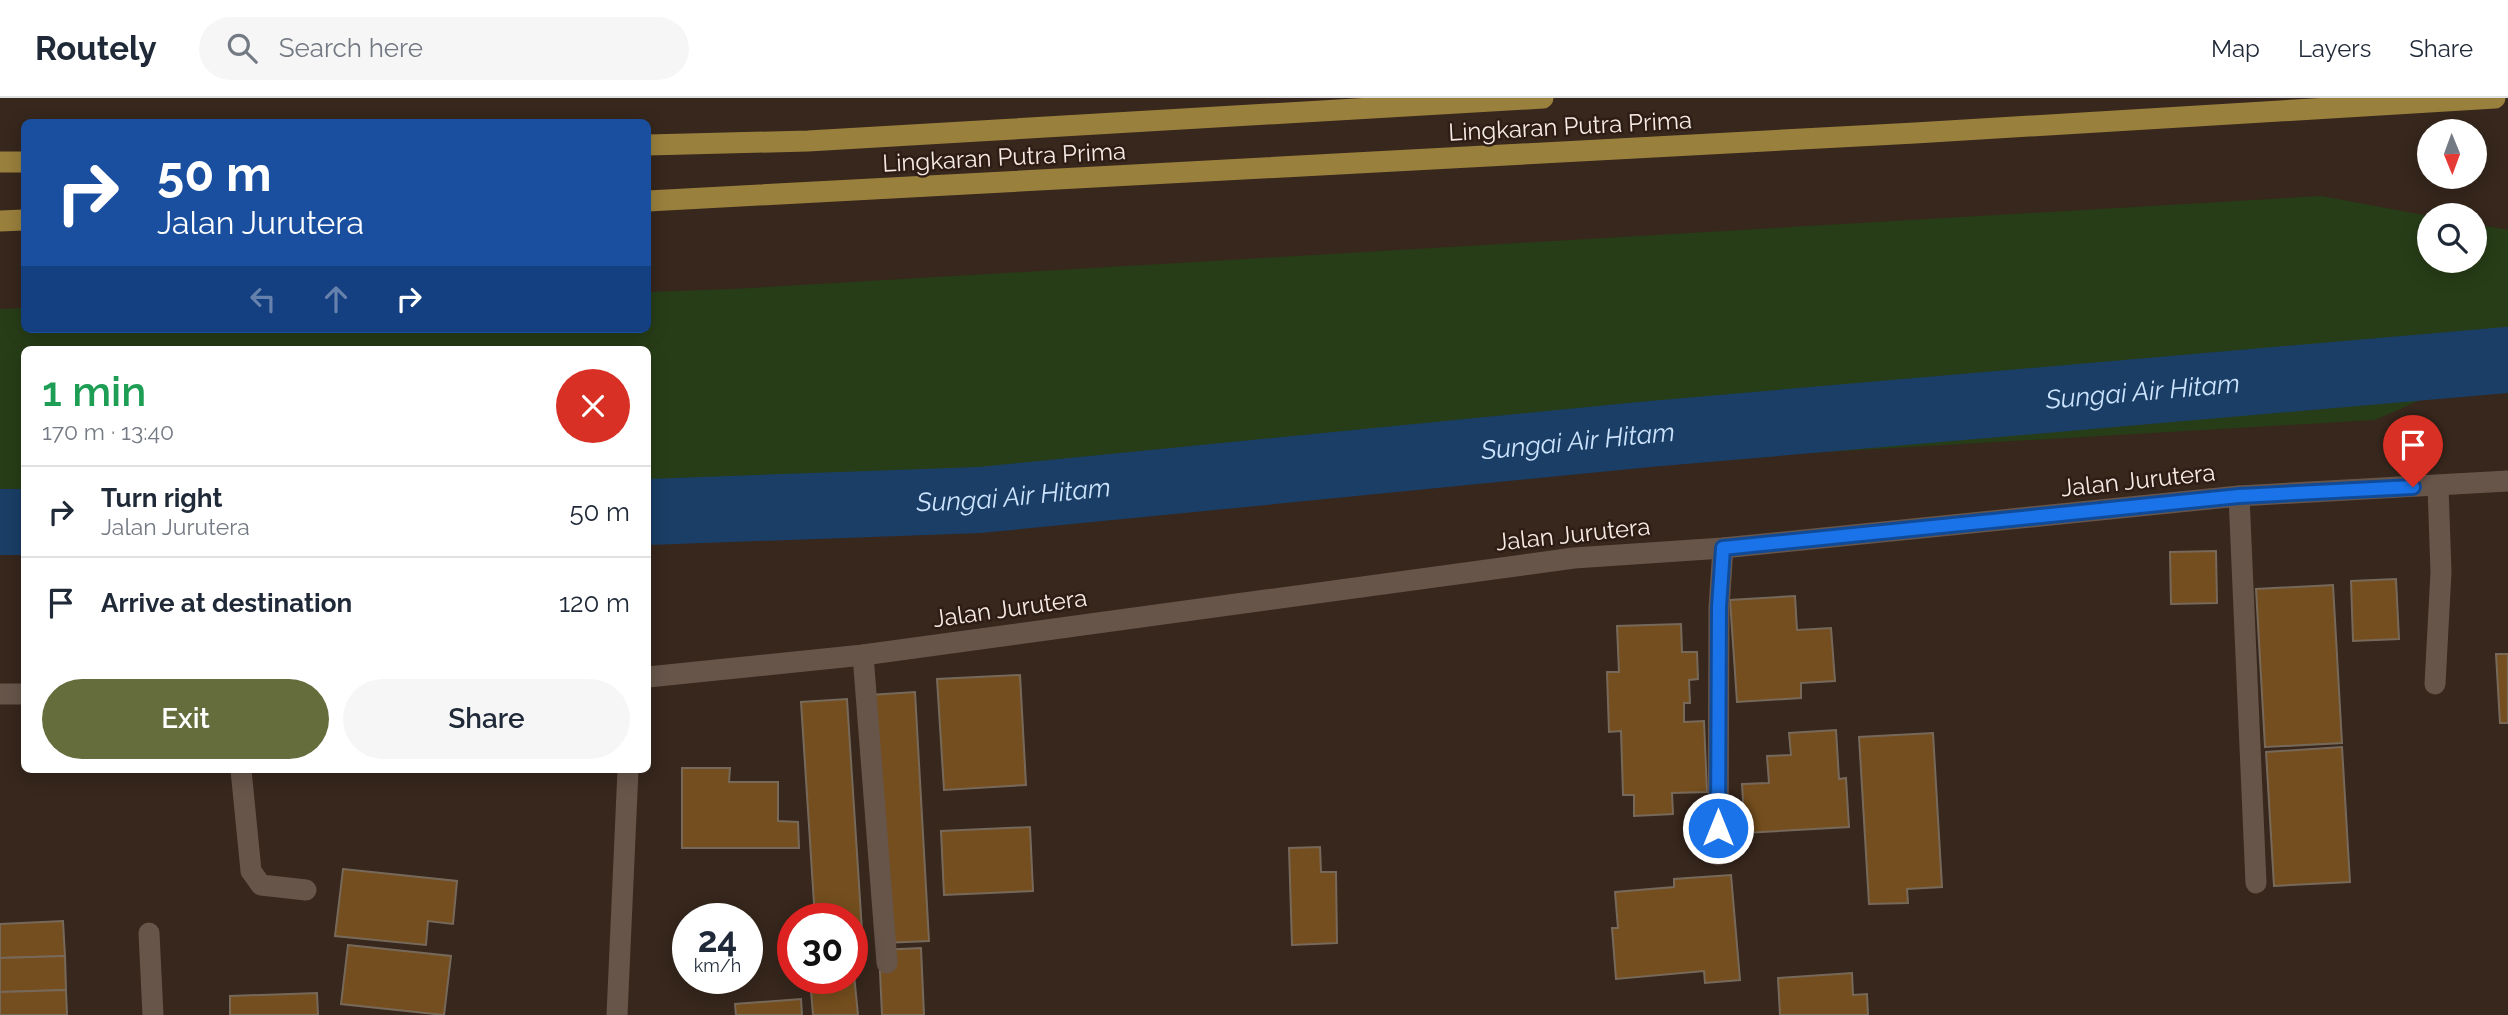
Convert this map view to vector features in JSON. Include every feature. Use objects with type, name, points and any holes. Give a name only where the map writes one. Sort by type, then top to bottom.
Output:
[{"type":"main road","name":"Lingkaran Putra Prima","points":[[651,145],[808,141],[1543,98]]},
{"type":"main road","name":"Lingkaran Putra Prima","points":[[651,201],[1887,135],[2496,98]]},
{"type":"main road","points":[[0,162],[21,162]]},
{"type":"main road","points":[[0,220],[21,220]]},
{"type":"street","name":"Jalan Jurutera","points":[[651,677],[863,655],[1574,558],[1723,548],[2239,496],[2508,481]]},
{"type":"street","points":[[2435,684],[2441,572],[2438,486]]},
{"type":"street","points":[[2239,496],[2256,883]]},
{"type":"street","points":[[1718,855],[1719,607],[1723,548]]},
{"type":"street","points":[[863,655],[887,963]]},
{"type":"street","points":[[0,694],[21,694]]},
{"type":"street","points":[[242,773],[250,871],[261,885],[306,890]]},
{"type":"street","points":[[618,1015],[628,773]]},
{"type":"street","points":[[149,933],[153,1015]]},
{"type":"green space","points":[[2321,196],[2417,214],[2417,273],[2487,273],[2487,226],[2508,230],[2508,361],[2375,420],[743,515],[651,518],[651,346],[21,346],[21,534],[0,535],[0,309],[21,308],[21,333],[651,333],[651,292]]},
{"type":"building","points":[[2216,551],[2217,603],[2171,604],[2170,552]]},
{"type":"building","points":[[2396,579],[2399,639],[2353,641],[2351,581]]},
{"type":"building","points":[[2333,585],[2342,743],[2265,747],[2256,589]]},
{"type":"building","points":[[1795,596],[1797,630],[1831,628],[1835,681],[1801,683],[1801,698],[1737,702],[1730,600]]},
{"type":"building","points":[[1681,624],[1682,652],[1697,652],[1698,679],[1689,680],[1690,703],[1684,703],[1684,722],[1704,721],[1707,792],[1672,793],[1673,814],[1634,816],[1634,795],[1623,795],[1621,731],[1609,732],[1607,672],[1619,672],[1617,626]]},
{"type":"building","points":[[2496,654],[2508,654],[2508,723],[2500,723]]},
{"type":"building","points":[[1020,675],[1026,785],[944,790],[937,679]]},
{"type":"building","points":[[915,692],[929,941],[883,943],[869,695]]},
{"type":"building","points":[[847,699],[860,903],[814,903],[801,702]]},
{"type":"building","points":[[1836,730],[1839,779],[1846,778],[1849,827],[1745,833],[1742,784],[1769,783],[1767,756],[1791,755],[1789,733]]},
{"type":"building","points":[[1933,733],[1942,887],[1907,889],[1908,903],[1869,904],[1859,737]]},
{"type":"building","points":[[2342,747],[2350,882],[2274,886],[2266,752]]},
{"type":"building","points":[[682,768],[730,768],[729,782],[778,782],[778,821],[798,822],[799,848],[682,848]]},
{"type":"building","points":[[1030,827],[1033,891],[944,895],[941,831]]},
{"type":"building","points":[[1320,847],[1321,872],[1336,872],[1337,943],[1292,945],[1289,848]]},
{"type":"building","points":[[343,869],[457,881],[453,924],[428,921],[426,945],[335,936]]},
{"type":"building","points":[[1731,875],[1740,980],[1705,983],[1704,971],[1616,979],[1612,928],[1618,928],[1615,892],[1674,887],[1674,879]]},
{"type":"building","points":[[63,921],[65,956],[0,958],[0,924]]},
{"type":"building","points":[[348,945],[451,956],[444,1015],[341,1004]]},
{"type":"building","points":[[921,948],[924,1015],[882,1015],[879,950]]},
{"type":"building","points":[[65,956],[66,990],[0,992],[0,958]]},
{"type":"building","points":[[1852,973],[1853,995],[1867,994],[1868,1015],[1780,1015],[1778,978]]},
{"type":"building","points":[[66,990],[67,1015],[0,1015],[0,992]]},
{"type":"building","points":[[317,993],[318,1015],[230,1015],[230,996]]},
{"type":"building","points":[[811,994],[856,994],[858,1015],[813,1015]]},
{"type":"building","points":[[801,999],[802,1015],[736,1015],[735,1004]]},
{"type":"waterway","name":"Sungai Air Hitam","points":[[651,512],[980,500],[1650,434],[2508,360]]},
{"type":"waterway","name":"Sungai Air Hitam","points":[[0,522],[21,522]]},
{"type":"route","points":[[1718,828],[1719,607],[1723,548],[2239,496],[2413,487]]}]
